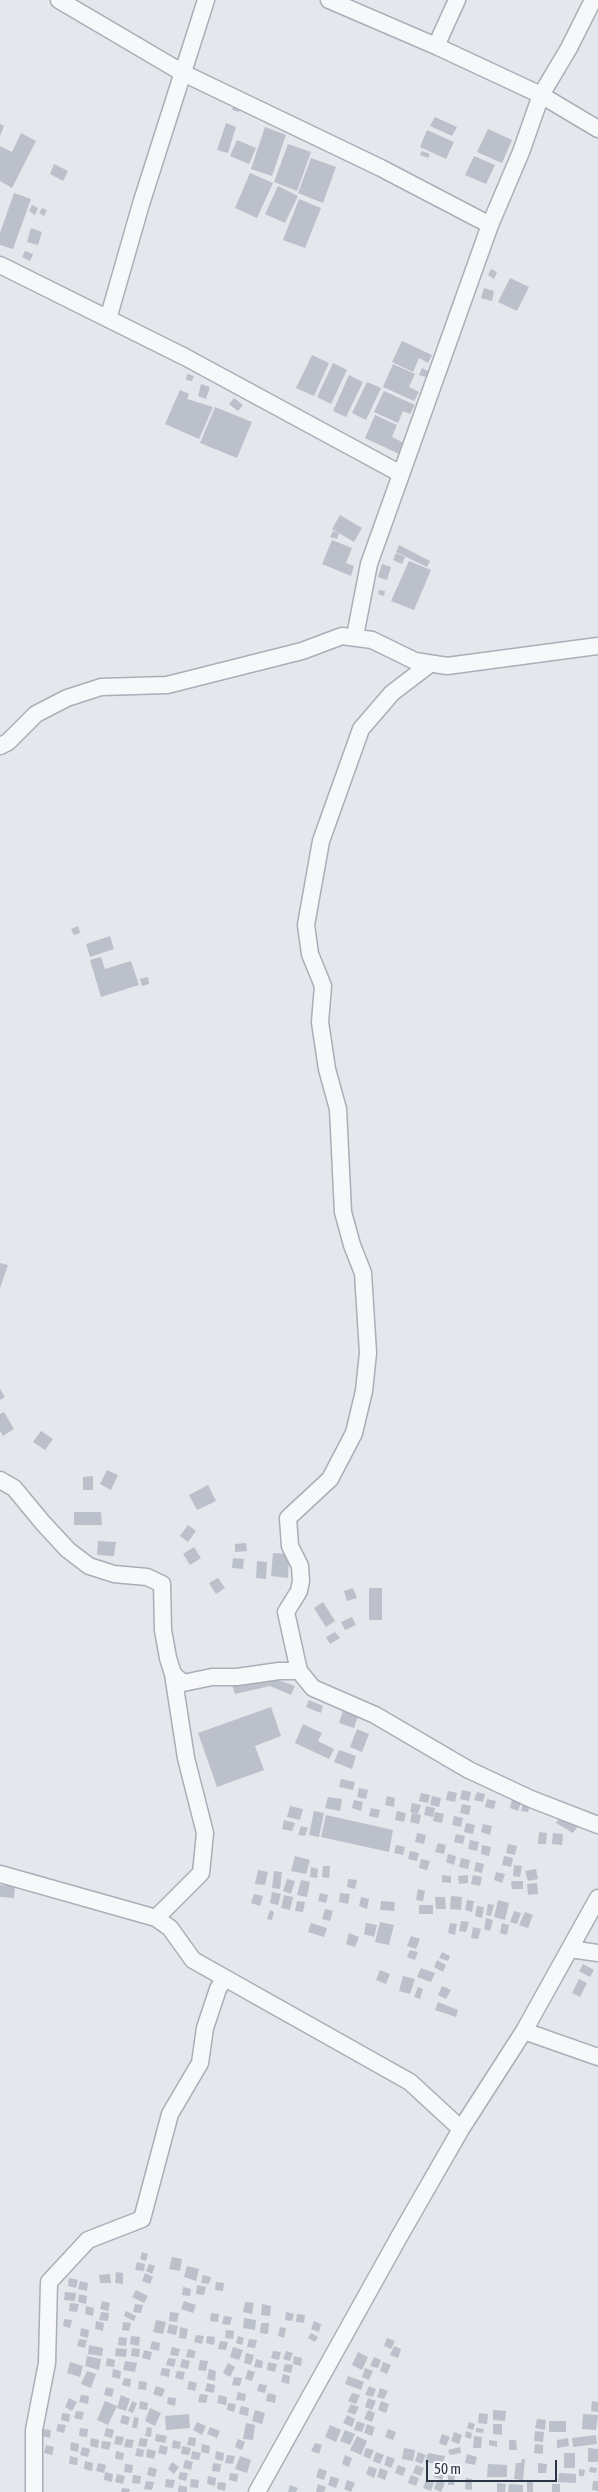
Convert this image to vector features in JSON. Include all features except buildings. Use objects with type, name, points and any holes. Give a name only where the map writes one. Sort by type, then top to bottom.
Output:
[{"type":"street","points":[[59,0],[183,73],[381,168],[490,225]]},
{"type":"street","points":[[108,319],[206,0]]},
{"type":"street","points":[[329,0],[436,46],[541,95],[598,129]]},
{"type":"street","points":[[436,46],[457,0]]},
{"type":"street","points":[[355,636],[369,564],[490,225],[521,152],[541,95],[569,48],[593,0]]},
{"type":"street","points":[[0,265],[185,357],[401,474]]},
{"type":"street","points":[[0,746],[46,707],[93,690],[167,685],[302,651],[342,636],[355,636],[372,640],[416,661],[447,666],[475,664],[598,646]]},
{"type":"street","points":[[430,664],[392,693],[361,729],[321,841],[306,924],[310,954],[323,986],[320,1022],[327,1068],[338,1109],[343,1212],[352,1245],[363,1273],[368,1353],[364,1390],[354,1433],[330,1479],[288,1518],[290,1546],[300,1566],[301,1581],[299,1591],[286,1612],[299,1671],[313,1688],[375,1715],[469,1770],[531,1799],[598,1824]]},
{"type":"street","points":[[0,1480],[14,1488],[62,1544],[89,1566],[114,1574],[147,1577],[162,1584],[163,1630],[186,1758],[206,1833],[200,1873],[156,1918]]},
{"type":"street","points":[[172,1674],[183,1683],[212,1676],[237,1677],[279,1671],[299,1671]]},
{"type":"street","points":[[0,1874],[156,1918],[170,1928],[193,1960],[410,2082],[461,2129]]},
{"type":"street","points":[[257,2492],[461,2129],[524,2032],[598,1898]]},
{"type":"street","points":[[570,1949],[598,1953]]},
{"type":"street","points":[[34,2492],[34,2430],[47,2363],[50,2282],[88,2240],[142,2219],[170,2114],[200,2064],[204,2028],[218,1989],[224,1979]]},
{"type":"street","points":[[524,2032],[598,2057]]}]
